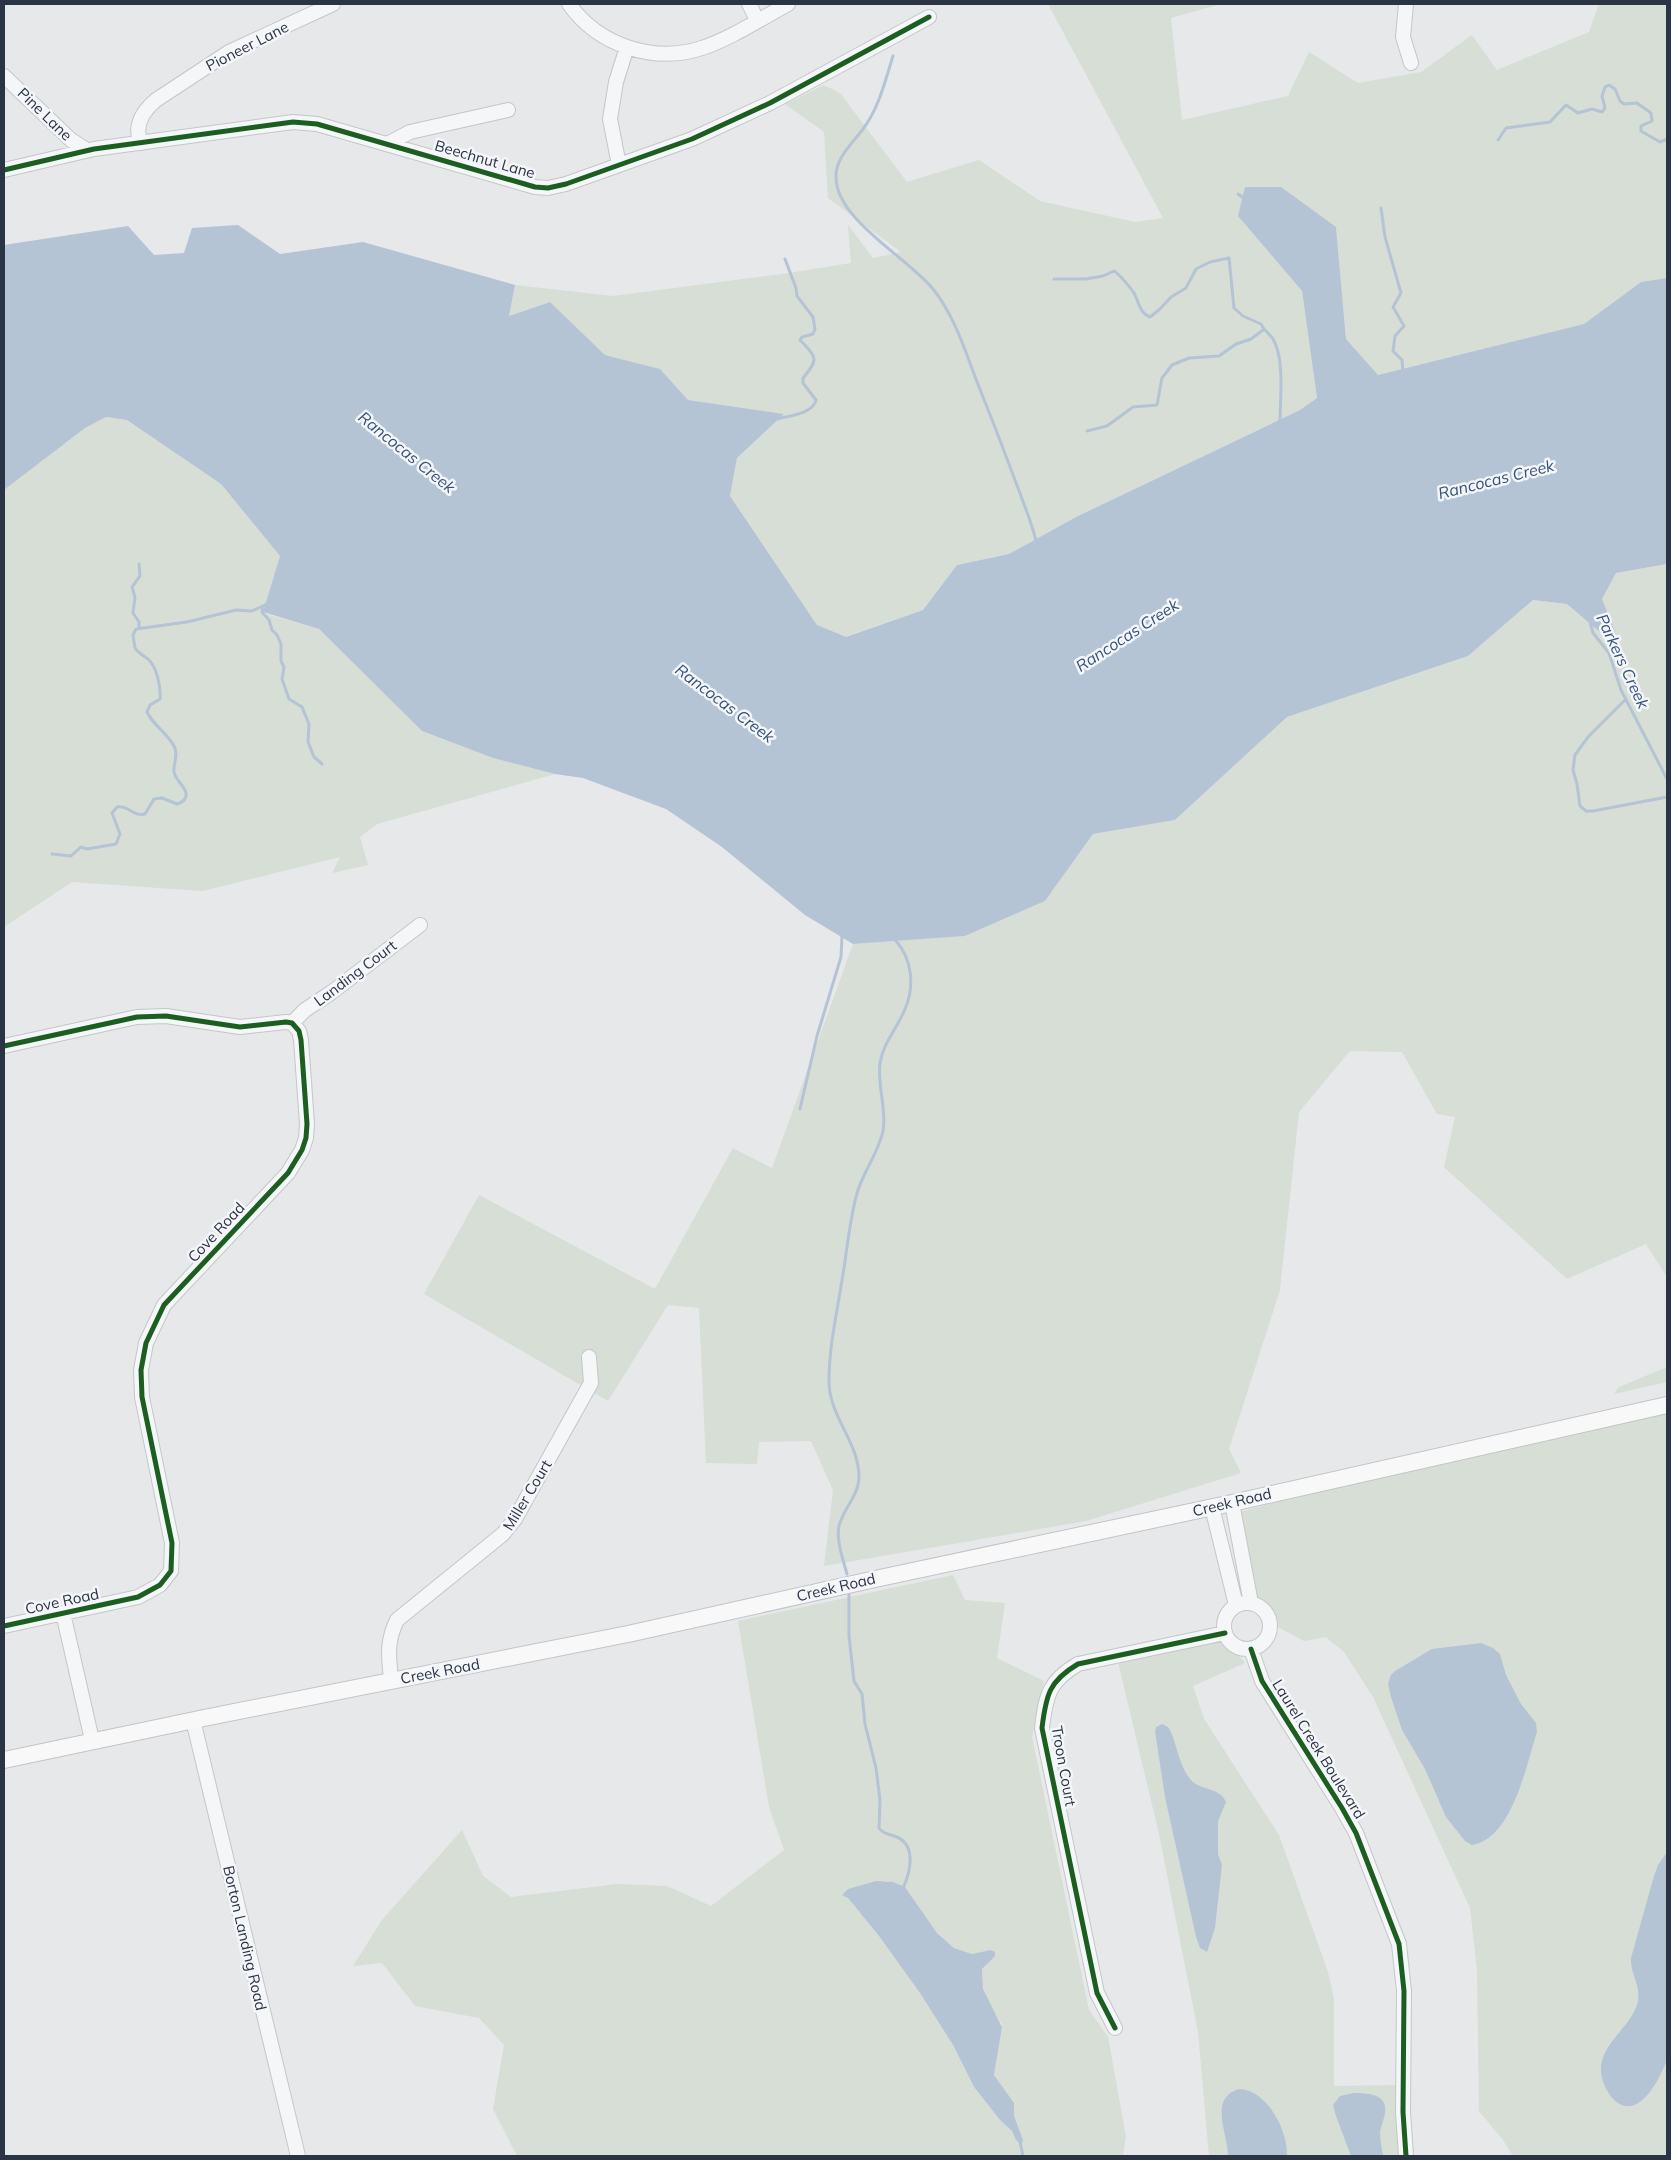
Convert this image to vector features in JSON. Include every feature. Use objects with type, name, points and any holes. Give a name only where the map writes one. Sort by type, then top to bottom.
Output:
[{"type":"main road","name":"Creek Road","points":[[4,1760],[92,1740],[628,1634],[875,1578],[1232,1503],[1667,1405]]},
{"type":"street","name":"Pioneer Lane","points":[[141,143],[137,136],[139,122],[148,106],[156,100],[229,52],[333,4]]},
{"type":"street","points":[[569,4],[587,25],[600,35],[627,47],[648,53],[693,50],[719,41],[788,4]]},
{"type":"street","points":[[749,4],[757,20]]},
{"type":"street","points":[[1406,4],[1404,37],[1411,64]]},
{"type":"street","name":"Beechnut Lane","points":[[4,170],[87,150],[292,122],[317,124],[542,188],[566,184],[692,139],[758,109],[929,18]]},
{"type":"street","points":[[619,165],[610,119],[612,100],[627,47]]},
{"type":"street","name":"Pine Lane","points":[[4,76],[71,140],[87,150]]},
{"type":"street","points":[[387,144],[410,132],[508,110]]},
{"type":"street","name":"Landing Court","points":[[292,1023],[305,1010],[332,992],[420,925]]},
{"type":"street","points":[[4,1046],[138,1017],[166,1016],[240,1027],[292,1023]]},
{"type":"street","name":"Cove Road","points":[[4,1626],[138,1597],[160,1585],[171,1571],[172,1543],[142,1397],[142,1370],[146,1344],[164,1305],[288,1173],[302,1150],[307,1124],[299,1032],[292,1023]]},
{"type":"street","name":"Miller Court","points":[[391,1680],[388,1646],[390,1635],[397,1620],[503,1534],[516,1519],[591,1383],[588,1358]]},
{"type":"street","points":[[1232,1503],[1251,1603]]},
{"type":"street","points":[[1212,1507],[1236,1606]]},
{"type":"street","points":[[1251,1603],[1265,1611],[1270,1625],[1265,1640],[1251,1649],[1239,1648],[1233,1645],[1225,1633],[1225,1618],[1236,1606],[1251,1603]]},
{"type":"street","name":"Cove Road","points":[[63,1613],[92,1740]]},
{"type":"street","name":"Troon Court","points":[[1115,2028],[1097,1993],[1042,1728],[1046,1698],[1063,1673],[1078,1664],[1225,1633]]},
{"type":"street","name":"Laurel Creek Boulevard","points":[[1251,1649],[1262,1681],[1342,1808],[1356,1834],[1398,1944],[1404,1991],[1403,2112],[1406,2156]]},
{"type":"street","name":"Borton Landing Road","points":[[194,1720],[298,2156]]},
{"type":"shaded area","points":[[1048,4],[1221,4],[1171,18],[1182,120],[1288,96],[1309,52],[1358,83],[1421,72],[1472,35],[1497,70],[1589,32],[1599,4],[1667,4],[1667,278],[1641,282],[1584,324],[1378,375],[1346,339],[1336,227],[1238,216],[1302,291],[1317,398],[1300,410],[1076,517],[1009,554],[957,565],[923,610],[845,637],[817,625],[730,496],[737,458],[784,414],[688,400],[660,369],[605,355],[550,302],[509,316],[515,285],[613,296],[851,263],[848,225],[873,258],[901,252],[828,198],[824,132],[785,104],[824,85],[840,93],[907,182],[979,160],[1040,201],[1135,222],[1163,218]]},
{"type":"shaded area","points":[[106,417],[127,420],[221,484],[280,556],[263,613],[319,629],[422,731],[493,758],[555,774],[377,824],[360,837],[368,865],[332,873],[340,857],[203,891],[72,882],[4,927],[4,490],[85,428]]},
{"type":"shaded area","points":[[1667,564],[1667,1277],[1646,1244],[1567,1279],[1444,1167],[1455,1117],[1437,1114],[1402,1052],[1350,1051],[1299,1112],[1280,1290],[1229,1449],[1241,1473],[1086,1521],[824,1566],[833,1490],[811,1441],[759,1442],[757,1464],[706,1463],[699,1308],[668,1305],[608,1401],[424,1294],[479,1195],[655,1289],[733,1148],[772,1168],[853,944],[965,936],[1045,901],[1093,834],[1175,820],[1287,717],[1468,656],[1533,600],[1567,604],[1622,652],[1602,599],[1616,573]]},
{"type":"shaded area","points":[[1667,1367],[1667,1382],[1614,1394],[1619,1387]]},
{"type":"shaded area","points":[[1667,1408],[1667,2156],[1513,2156],[1503,2140],[1479,2111],[1477,1970],[1470,1908],[1373,1697],[1344,1652],[1326,1637],[1304,1641],[1276,1626],[1271,1613],[1257,1597],[1240,1512],[1458,1452]]},
{"type":"shaded area","points":[[953,1575],[965,1600],[1005,1603],[997,1658],[1044,1681],[1032,1737],[1089,2010],[1108,2037],[1126,2137],[1123,2156],[517,2156],[493,2109],[504,2045],[479,2018],[415,2006],[382,1963],[353,1966],[382,1920],[462,1830],[483,1876],[511,1897],[617,1884],[667,1886],[711,1906],[784,1850],[769,1807],[738,1621]],"holes":[[[886,1881],[905,1887],[937,1933],[954,1948],[972,1954],[990,1950],[996,1954],[982,1969],[983,1989],[1002,2024],[994,2075],[1014,2103],[1014,2116],[1019,2145],[1012,2131],[1000,2120],[974,2087],[953,2045],[920,1993],[879,1936],[846,1896]]]},
{"type":"shaded area","points":[[1214,1640],[1231,1650],[1245,1663],[1193,1686],[1204,1719],[1279,1835],[1328,1972],[1334,1999],[1334,2086],[1396,2085],[1399,2156],[1209,2156],[1198,2032],[1159,1834],[1118,1662]]},
{"type":"water","name":"Rancocas Creek","points":[[1245,187],[1281,187],[1336,227],[1346,339],[1378,375],[1584,324],[1641,282],[1667,278],[1667,564],[1616,573],[1602,599],[1623,652],[1567,604],[1533,600],[1468,656],[1287,717],[1175,820],[1093,834],[1045,901],[965,936],[853,944],[805,915],[722,847],[666,809],[583,778],[555,774],[493,758],[422,731],[319,629],[263,612],[280,556],[221,484],[127,420],[106,417],[85,428],[4,490],[4,245],[128,226],[154,255],[184,253],[192,228],[238,225],[280,254],[363,242],[515,285],[509,316],[550,302],[605,355],[660,369],[688,400],[784,414],[737,458],[730,496],[817,625],[846,637],[923,610],[957,565],[1009,554],[1076,517],[1300,410],[1317,398],[1302,291],[1238,216]]},
{"type":"water","points":[[1481,1643],[1493,1648],[1500,1654],[1506,1675],[1521,1704],[1536,1723],[1537,1732],[1522,1781],[1507,1816],[1497,1830],[1486,1840],[1472,1845],[1465,1841],[1446,1817],[1425,1769],[1402,1730],[1388,1684],[1391,1675],[1395,1671],[1432,1649]]},
{"type":"water","points":[[1162,1724],[1168,1727],[1171,1732],[1181,1763],[1191,1780],[1200,1786],[1215,1791],[1226,1802],[1218,1821],[1218,1854],[1222,1865],[1215,1928],[1207,1952],[1200,1948],[1196,1937],[1165,1797],[1155,1731],[1156,1727]]},
{"type":"water","points":[[1667,1852],[1667,2060],[1649,2093],[1641,2101],[1626,2106],[1614,2100],[1605,2087],[1601,2072],[1602,2063],[1604,2055],[1631,2017],[1638,2003],[1638,1989],[1631,1965],[1631,1958],[1654,1876],[1658,1865]]},
{"type":"water","points":[[876,1881],[893,1882],[905,1887],[937,1933],[954,1948],[972,1954],[990,1950],[995,1952],[995,1956],[982,1969],[983,1989],[1002,2027],[994,2075],[1014,2103],[1014,2116],[1023,2140],[1021,2145],[1016,2140],[1012,2131],[1000,2120],[974,2087],[953,2045],[920,1993],[879,1936],[848,1898],[842,1895],[848,1889]]},
{"type":"water","points":[[1239,2089],[1249,2091],[1258,2096],[1274,2113],[1284,2135],[1287,2156],[1228,2156],[1222,2108],[1224,2100]]},
{"type":"water","points":[[1354,2093],[1371,2094],[1380,2098],[1383,2102],[1385,2113],[1380,2132],[1383,2156],[1351,2156],[1333,2105],[1340,2096]]},
{"type":"waterway","points":[[893,56],[881,94],[869,121],[838,164],[836,178],[839,194],[848,209],[860,223],[933,289],[949,313],[1000,440],[1028,514],[1036,541]]},
{"type":"waterway","points":[[1498,140],[1506,128],[1550,122],[1566,105],[1578,113],[1592,109],[1602,112],[1605,108],[1602,96],[1605,87],[1609,85],[1615,89],[1620,101],[1624,104],[1637,103],[1651,113],[1652,121],[1641,126],[1641,131],[1660,142],[1667,139]]},
{"type":"waterway","points":[[1238,194],[1245,199]]},
{"type":"waterway","points":[[1381,208],[1385,237],[1401,293],[1393,307],[1404,326],[1395,336],[1393,351],[1402,360],[1403,372]]},
{"type":"waterway","points":[[1054,279],[1086,279],[1103,276],[1114,271],[1131,289],[1142,311],[1150,317],[1171,297],[1186,288],[1196,269],[1210,262],[1229,258],[1234,308],[1243,316],[1261,324],[1277,347],[1281,380],[1280,423]]},
{"type":"waterway","points":[[776,419],[805,411],[814,405],[816,400],[803,383],[803,378],[814,362],[813,355],[800,340],[802,337],[813,334],[815,329],[813,317],[797,296],[796,288],[785,259]]},
{"type":"waterway","points":[[1087,431],[1107,426],[1133,407],[1157,405],[1162,378],[1172,365],[1189,358],[1219,356],[1236,344],[1251,339],[1263,330]]},
{"type":"waterway","points":[[139,564],[140,576],[132,587],[135,597],[133,613],[139,622],[139,628]]},
{"type":"waterway","points":[[52,854],[71,856],[81,847],[87,849],[116,844],[120,834],[112,813],[117,807],[125,808],[137,814],[145,814],[154,799],[162,798],[177,804],[186,797],[185,790],[174,772],[176,753],[174,746],[147,712],[150,705],[160,699],[160,689],[156,672],[151,663],[135,648],[133,635],[136,629],[187,622],[236,610],[252,611],[267,604]]},
{"type":"waterway","points":[[263,606],[262,612],[269,620],[272,630],[277,635],[281,644],[281,661],[284,667],[282,679],[289,699],[302,707],[309,724],[308,742],[314,757],[322,764]]},
{"type":"waterway","name":"Parkers Creek","points":[[1590,622],[1593,633],[1609,653],[1621,690],[1667,779]]},
{"type":"waterway","points":[[1626,699],[1588,737],[1575,755],[1573,770],[1580,806],[1586,811],[1593,811],[1667,797]]},
{"type":"waterway","points":[[800,1109],[817,1036],[841,957],[842,936]]},
{"type":"waterway","points":[[847,1574],[839,1544],[838,1532],[841,1520],[854,1496],[858,1484],[858,1464],[830,1394],[830,1355],[858,1189],[881,1140],[883,1131],[884,1114],[879,1072],[880,1063],[887,1042],[905,1009],[910,991],[909,964],[896,938]]},
{"type":"waterway","points":[[849,1592],[849,1636],[854,1681],[862,1694],[865,1724],[876,1768],[880,1800],[879,1828],[885,1833],[903,1841],[910,1853],[908,1875],[903,1888]]},
{"type":"waterway","points":[[1020,2142],[1023,2156]]},
{"type":"cycle path","points":[[4,170],[94,149],[293,122],[317,124],[535,187],[548,188],[566,184],[692,139],[770,103],[929,17]]},
{"type":"cycle path","points":[[4,1046],[137,1017],[166,1016],[240,1027],[292,1023],[299,1031],[301,1040],[307,1124],[306,1138],[302,1150],[288,1173],[164,1305],[146,1343],[141,1370],[142,1397],[172,1543],[171,1571],[160,1585],[138,1597],[4,1626]]},
{"type":"cycle path","points":[[1115,2028],[1097,1993],[1042,1728],[1045,1706],[1055,1683],[1068,1670],[1078,1664],[1225,1633]]},
{"type":"cycle path","points":[[1251,1649],[1262,1681],[1356,1833],[1399,1944],[1404,1991],[1403,2112],[1406,2156]]}]
